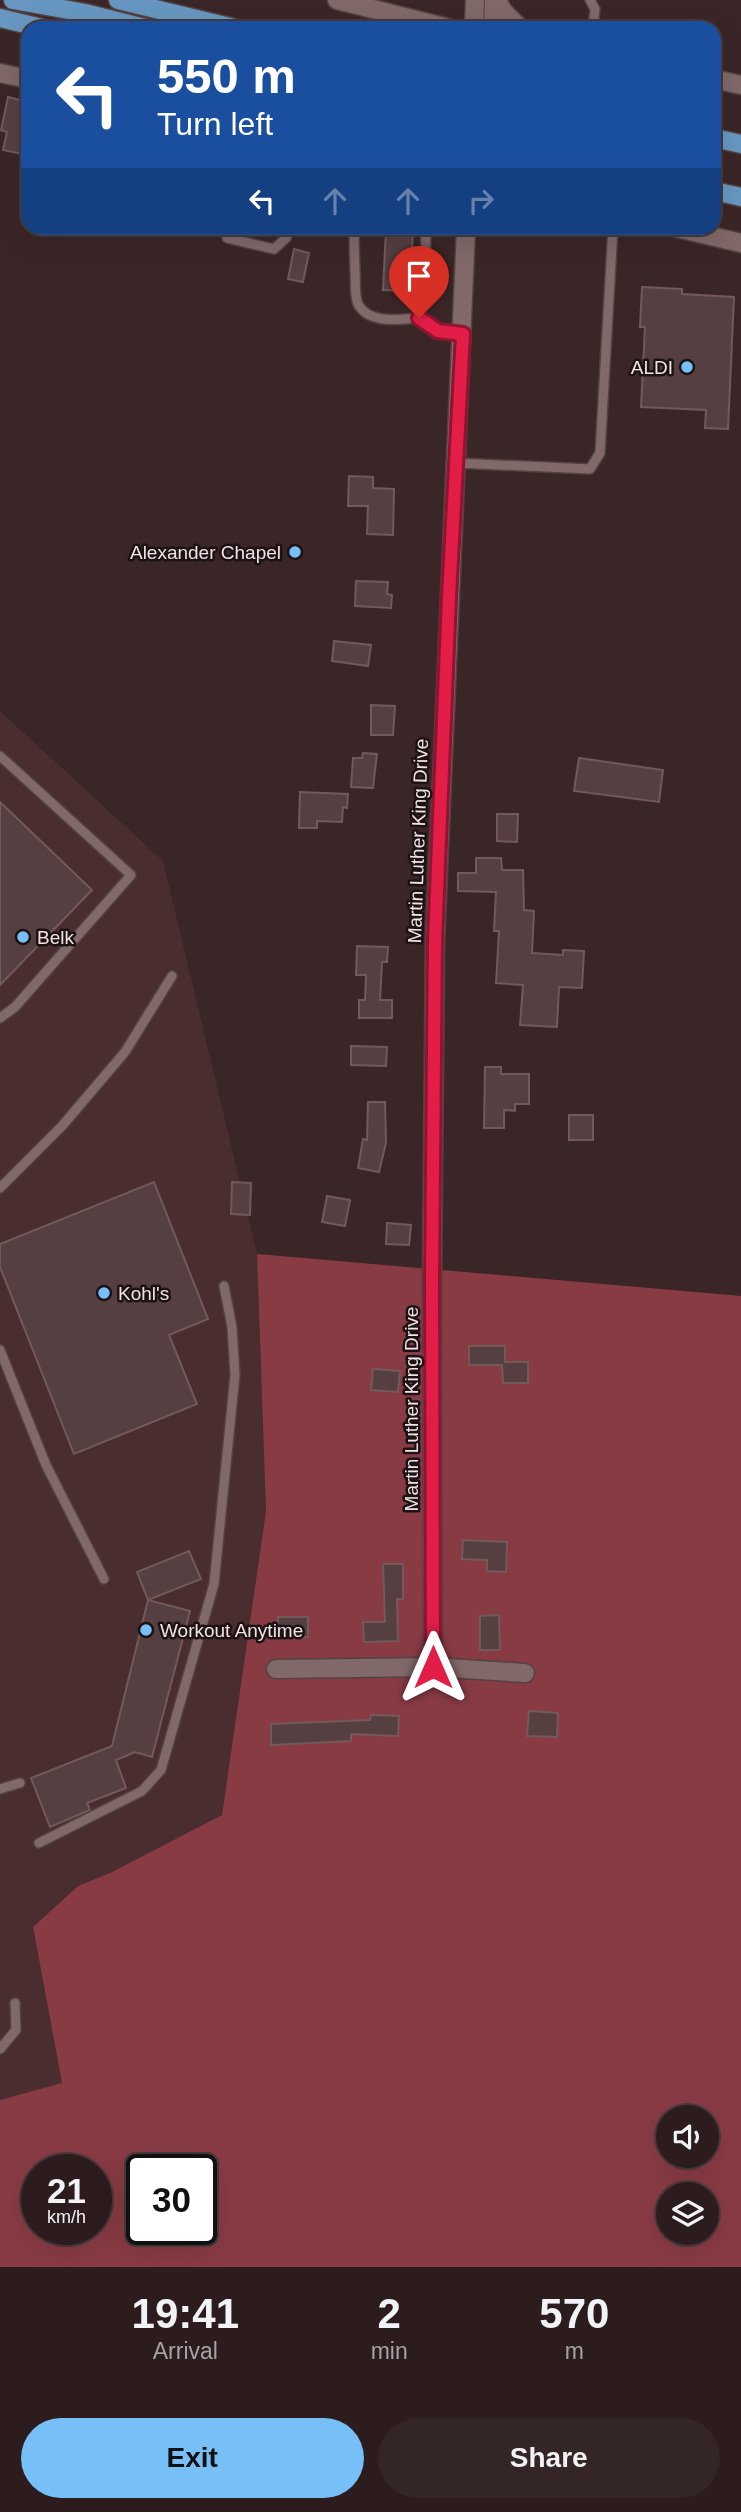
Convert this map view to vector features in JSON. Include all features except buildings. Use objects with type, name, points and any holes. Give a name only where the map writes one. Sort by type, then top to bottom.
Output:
[{"type":"main road","points":[[13,0],[117,21]]},
{"type":"main road","points":[[118,0],[205,21]]},
{"type":"main road","points":[[0,18],[21,23]]},
{"type":"main road","points":[[721,140],[741,144]]},
{"type":"main road","points":[[721,193],[741,197]]},
{"type":"street","points":[[337,0],[420,21]]},
{"type":"street","points":[[474,21],[475,0]]},
{"type":"street","points":[[494,21],[495,0]]},
{"type":"street","points":[[495,0],[513,21]]},
{"type":"street","points":[[0,73],[21,78]]},
{"type":"street","points":[[721,81],[741,85]]},
{"type":"street","name":"Martin Luther King Drive","points":[[433,1667],[435,940],[466,235]]},
{"type":"street","points":[[707,235],[741,243]]},
{"type":"street","points":[[276,1669],[433,1667],[525,1673]]},
{"type":"lane","points":[[590,0],[595,9],[594,21]]},
{"type":"lane","points":[[228,235],[227,238],[274,249],[287,235]]},
{"type":"lane","points":[[355,235],[358,304],[366,313],[394,320],[419,318],[438,331],[463,334]]},
{"type":"lane","points":[[419,318],[425,281],[426,235]]},
{"type":"lane","points":[[457,463],[590,468],[600,453],[613,235]]},
{"type":"lane","points":[[0,756],[131,875],[15,1007],[0,1018]]},
{"type":"lane","points":[[0,1188],[62,1126],[125,1052],[172,976]]},
{"type":"lane","points":[[38,1843],[142,1791],[161,1770],[214,1584],[235,1375],[232,1327],[224,1286]]},
{"type":"lane","points":[[0,1350],[47,1465],[104,1579]]},
{"type":"lane","points":[[0,1788],[20,1783]]},
{"type":"lane","points":[[0,2049],[16,2030],[15,2003]]},
{"type":"shaded area","points":[[0,711],[163,861],[257,1254],[266,1511],[222,1815],[110,1873],[78,1886],[33,1927],[62,2084],[0,2100]]},
{"type":"shaded area","points":[[257,1254],[741,1296],[741,2267],[0,2267],[0,2100],[62,2083],[33,1927],[78,1886],[110,1873],[222,1815],[266,1511]]},
{"type":"place","name":"ALDI","points":[[687,367]]},
{"type":"place","name":"Alexander Chapel","points":[[295,552]]},
{"type":"place","name":"Belk","points":[[23,937]]},
{"type":"place","name":"Kohl's","points":[[104,1293]]},
{"type":"place","name":"Workout Anytime","points":[[146,1630]]},
{"type":"route","points":[[419,318],[424,324],[438,331],[463,334],[435,940],[433,1667]]}]
